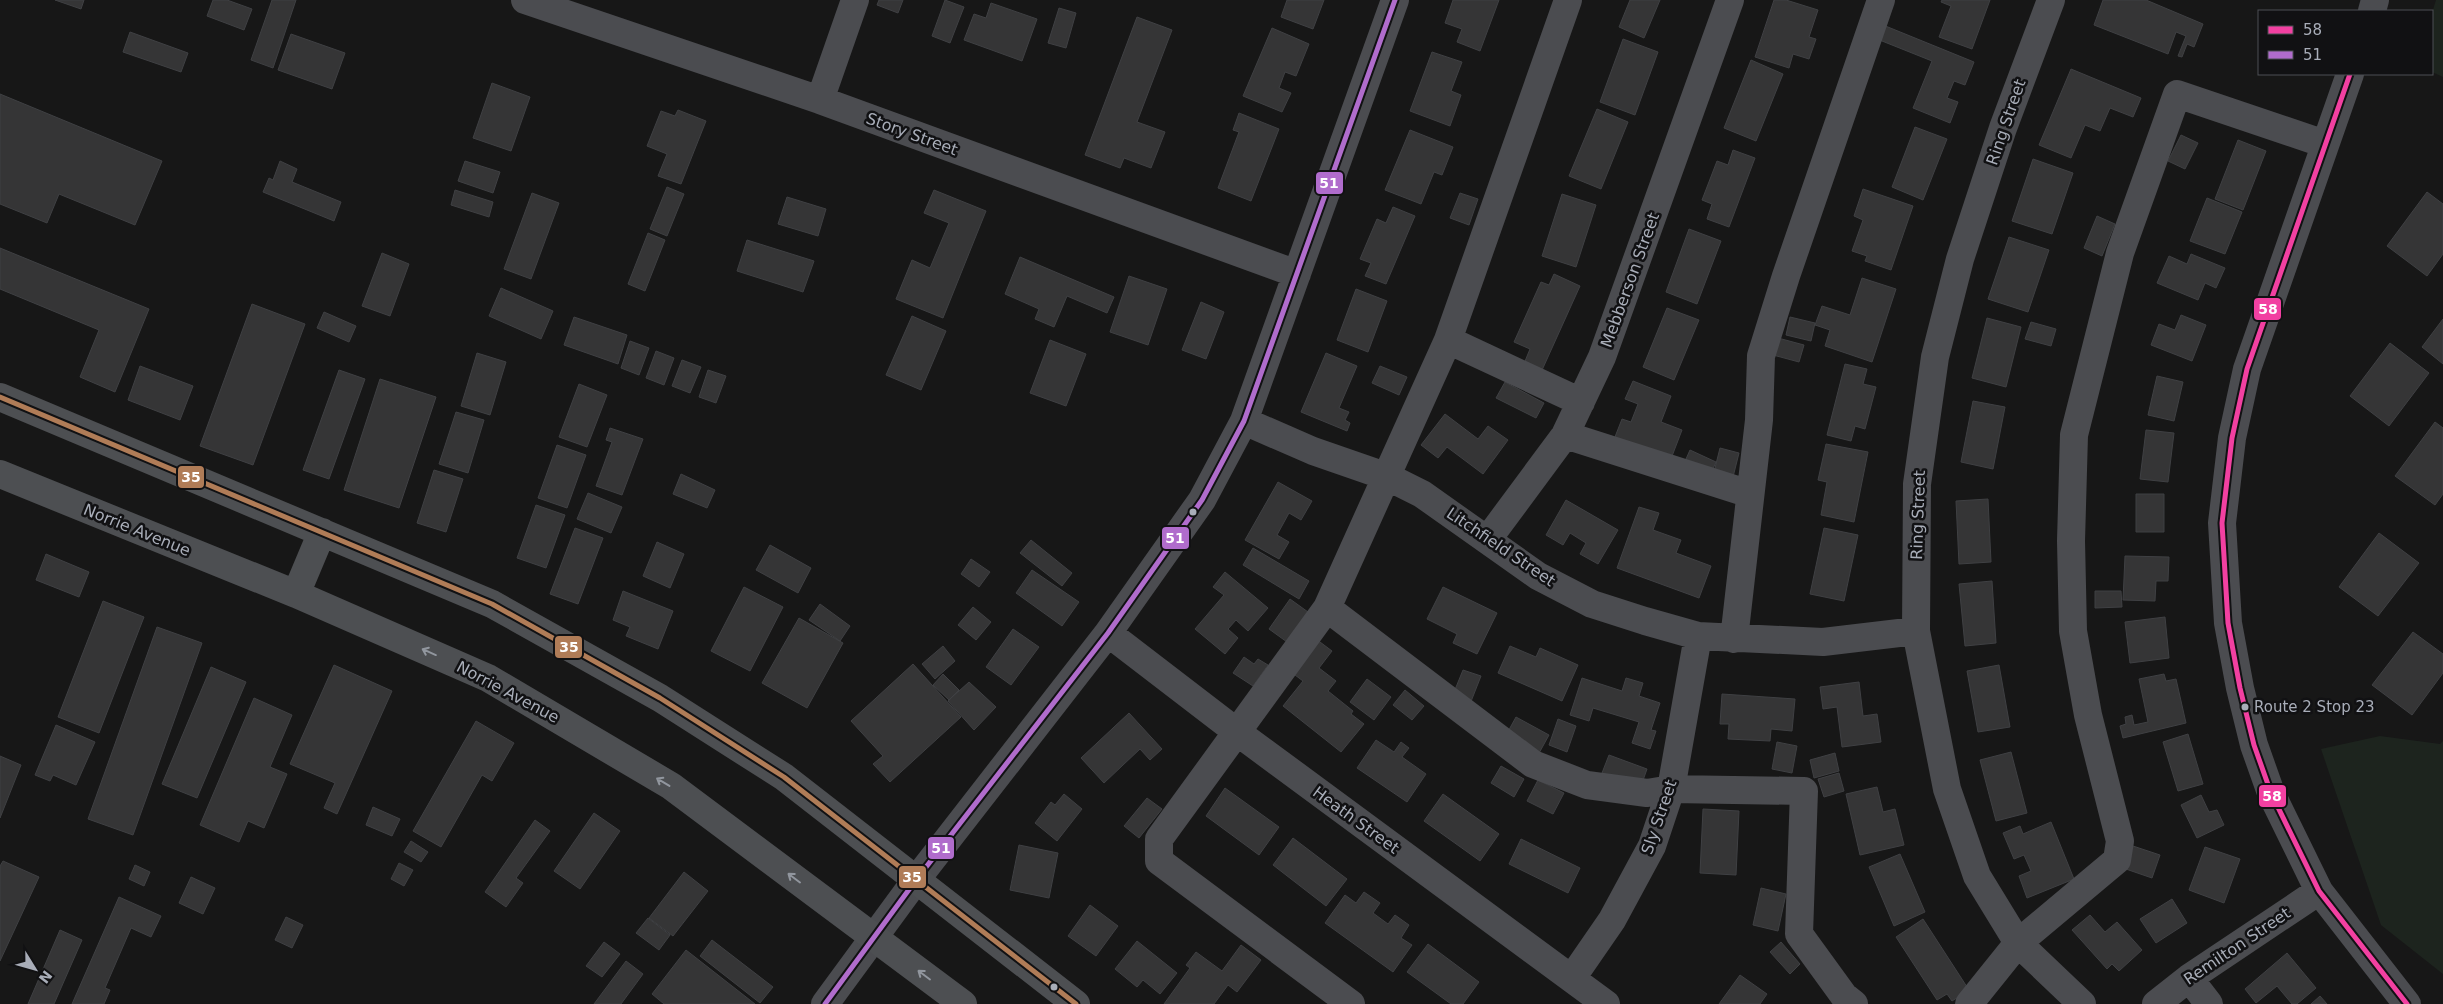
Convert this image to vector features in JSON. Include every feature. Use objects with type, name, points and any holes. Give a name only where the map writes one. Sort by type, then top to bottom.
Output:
[{"type":"main road","points":[[0,397],[492,604],[660,698],[784,777],[1076,1004]]},
{"type":"main road","name":"Norrie Avenue","points":[[0,474],[296,594],[488,678],[671,786],[963,1004]]},
{"type":"main road","points":[[296,594],[322,532]]},
{"type":"street","name":"Story Street","points":[[525,0],[820,100],[1297,274]]},
{"type":"street","points":[[820,100],[854,0]]},
{"type":"street","points":[[825,1004],[916,880],[1108,633],[1202,500],[1244,421],[1395,0]]},
{"type":"street","points":[[1350,1004],[1159,861],[1159,840],[1327,608],[1388,477],[1448,340],[1568,0]]},
{"type":"street","name":"Mebberson Street","points":[[1488,539],[1565,435],[1602,358],[1730,0]]},
{"type":"street","points":[[1734,639],[1759,420],[1761,356],[1786,276],[1881,0]]},
{"type":"street","name":"Ring Street","points":[[2051,0],[2003,128],[1960,259],[1934,357],[1917,484],[1916,630],[1947,788],[1977,876],[2018,944],[2082,1004]]},
{"type":"street","points":[[2350,75],[2247,369],[2232,438],[2222,523],[2228,623],[2240,688],[2254,745],[2271,793],[2319,891],[2407,1004]]},
{"type":"street","points":[[1969,1004],[2018,944],[2117,860],[2120,841],[2088,715],[2073,632],[2071,541],[2074,435],[2120,253],[2177,94],[2326,144]]},
{"type":"street","points":[[1448,340],[1581,402]]},
{"type":"street","name":"Litchfield Street","points":[[1244,421],[1313,451],[1388,477],[1422,494],[1538,576],[1592,604],[1698,636],[1734,639],[1823,642],[1916,630]]},
{"type":"street","points":[[1565,435],[1750,494]]},
{"type":"street","points":[[1327,608],[1533,764],[1587,784],[1647,793],[1671,789],[1804,791],[1799,934],[1844,996],[1854,1004]]},
{"type":"street","name":"Heath Street","points":[[1108,633],[1237,732],[1606,1004]]},
{"type":"street","name":"Sly Street","points":[[1572,978],[1612,920],[1652,846],[1671,789],[1698,636]]},
{"type":"street","name":"Remilton Street","points":[[2156,1004],[2189,978],[2319,891]]},
{"type":"street","points":[[2189,978],[2209,1004]]},
{"type":"shaded area","points":[[2436,0],[2443,0],[2443,77],[2433,72],[2433,10]]},
{"type":"shaded area","points":[[2380,736],[2440,744],[2443,741],[2443,974],[2381,925],[2321,749]]},
{"type":"building","points":[[55,0],[84,0],[81,9]]},
{"type":"building","points":[[213,0],[227,0],[252,9],[244,30],[207,16]]},
{"type":"building","points":[[272,0],[296,0],[273,68],[251,60]]},
{"type":"building","points":[[879,0],[903,0],[898,13],[877,5]]},
{"type":"building","points":[[945,0],[964,7],[950,43],[932,36]]},
{"type":"building","points":[[1287,0],[1324,0],[1313,29],[1281,17]]},
{"type":"building","points":[[1453,0],[1499,0],[1480,51],[1457,42],[1462,29],[1445,23]]},
{"type":"building","points":[[1630,0],[1660,0],[1644,38],[1619,27]]},
{"type":"building","points":[[1774,0],[1786,0],[1818,10],[1809,37],[1816,39],[1809,59],[1793,54],[1789,68],[1755,57]]},
{"type":"building","points":[[1942,0],[1990,0],[1972,49],[1939,37],[1951,6],[1941,2]]},
{"type":"building","points":[[2103,0],[2146,0],[2203,24],[2194,47],[2187,44],[2182,57],[2178,56],[2186,36],[2176,32],[2168,54],[2094,25]]},
{"type":"building","points":[[991,3],[1037,19],[1022,61],[964,40],[974,14],[986,18]]},
{"type":"building","points":[[1059,8],[1076,13],[1066,48],[1048,43]]},
{"type":"building","points":[[1137,17],[1172,30],[1137,122],[1165,132],[1151,168],[1124,158],[1120,168],[1085,155]]},
{"type":"building","points":[[1883,25],[1974,62],[1965,85],[1954,81],[1947,98],[1958,102],[1950,123],[1913,108],[1932,61],[1877,39]]},
{"type":"building","points":[[1272,28],[1309,44],[1296,76],[1285,72],[1279,88],[1291,93],[1282,112],[1243,96]]},
{"type":"building","points":[[130,32],[188,53],[181,72],[123,52]]},
{"type":"building","points":[[291,34],[345,53],[332,89],[278,70]]},
{"type":"building","points":[[1623,39],[1658,52],[1635,115],[1600,102]]},
{"type":"building","points":[[1432,52],[1462,62],[1451,91],[1461,95],[1450,126],[1410,111]]},
{"type":"building","points":[[1751,60],[1783,74],[1756,141],[1724,128]]},
{"type":"building","points":[[2071,69],[2141,98],[2133,117],[2110,108],[2100,131],[2085,125],[2071,158],[2039,145]]},
{"type":"building","points":[[492,83],[530,97],[511,151],[473,138]]},
{"type":"building","points":[[0,94],[162,161],[135,225],[59,194],[47,223],[0,204]]},
{"type":"building","points":[[1597,109],[1628,122],[1601,189],[1569,176]]},
{"type":"building","points":[[678,110],[706,121],[681,184],[658,176],[667,154],[647,146],[661,111],[675,116]]},
{"type":"building","points":[[1239,113],[1279,129],[1251,201],[1218,188],[1239,132],[1233,130]]},
{"type":"building","points":[[1915,127],[1947,139],[1923,200],[1892,187]]},
{"type":"building","points":[[1410,130],[1453,147],[1442,175],[1434,172],[1421,204],[1385,190]]},
{"type":"building","points":[[2181,135],[2198,143],[2185,169],[2168,161]]},
{"type":"building","points":[[2238,140],[2266,151],[2243,210],[2215,199]]},
{"type":"building","points":[[1733,150],[1755,158],[1729,227],[1707,219],[1712,204],[1702,200],[1717,161],[1728,165]]},
{"type":"building","points":[[2033,159],[2073,173],[2052,234],[2012,221]]},
{"type":"building","points":[[280,161],[297,169],[292,182],[341,202],[334,221],[263,192],[269,178],[273,180]]},
{"type":"building","points":[[465,161],[500,172],[493,193],[458,181]]},
{"type":"building","points":[[667,187],[684,194],[667,236],[650,229]]},
{"type":"building","points":[[1863,189],[1913,206],[1891,270],[1865,261],[1867,256],[1852,251],[1863,220],[1854,216]]},
{"type":"building","points":[[455,190],[493,202],[489,217],[451,205]]},
{"type":"building","points":[[934,190],[986,211],[943,318],[896,299],[912,260],[930,268],[949,223],[924,213]]},
{"type":"building","points":[[2427,192],[2443,204],[2443,254],[2427,276],[2387,246]]},
{"type":"building","points":[[532,193],[559,203],[531,279],[504,269]]},
{"type":"building","points":[[1460,193],[1478,199],[1469,225],[1450,218]]},
{"type":"building","points":[[1562,194],[1596,205],[1576,267],[1542,256]]},
{"type":"building","points":[[787,197],[826,209],[818,236],[778,224]]},
{"type":"building","points":[[2207,198],[2242,212],[2225,254],[2190,241]]},
{"type":"building","points":[[1393,207],[1415,216],[1386,284],[1365,276],[1371,263],[1360,259],[1377,219],[1386,223]]},
{"type":"building","points":[[2097,216],[2115,224],[2102,256],[2084,248]]},
{"type":"building","points":[[1689,229],[1721,241],[1697,304],[1666,292]]},
{"type":"building","points":[[648,233],[665,240],[645,291],[628,284]]},
{"type":"building","points":[[2009,237],[2049,250],[2028,312],[1988,299]]},
{"type":"building","points":[[747,240],[814,261],[803,292],[737,271]]},
{"type":"building","points":[[0,248],[149,309],[115,392],[80,377],[99,330],[0,289]]},
{"type":"building","points":[[382,253],[409,264],[390,316],[362,306]]},
{"type":"building","points":[[2191,254],[2225,268],[2216,288],[2205,283],[2198,300],[2157,283],[2169,256],[2187,264]]},
{"type":"building","points":[[1020,257],[1114,297],[1107,313],[1067,296],[1054,327],[1035,319],[1039,309],[1005,294]]},
{"type":"building","points":[[1554,274],[1580,286],[1538,379],[1521,371],[1530,349],[1514,342],[1541,282],[1549,285]]},
{"type":"building","points":[[1129,276],[1167,289],[1148,345],[1110,332]]},
{"type":"building","points":[[1862,278],[1896,289],[1872,362],[1825,346],[1830,330],[1815,325],[1822,306],[1850,315]]},
{"type":"building","points":[[501,288],[553,311],[541,339],[489,316]]},
{"type":"building","points":[[1356,289],[1387,301],[1368,352],[1337,340]]},
{"type":"building","points":[[1201,302],[1224,312],[1206,359],[1182,350]]},
{"type":"building","points":[[252,304],[305,324],[253,465],[200,446]]},
{"type":"building","points":[[1667,308],[1699,320],[1674,380],[1643,367]]},
{"type":"building","points":[[324,312],[356,326],[349,342],[317,328]]},
{"type":"building","points":[[2181,315],[2206,325],[2192,361],[2151,345],[2159,324],[2175,330]]},
{"type":"building","points":[[912,316],[946,331],[921,390],[886,375]]},
{"type":"building","points":[[574,317],[627,335],[618,364],[564,345]]},
{"type":"building","points":[[1790,317],[1815,323],[1811,341],[1786,335]]},
{"type":"building","points":[[1987,318],[2021,327],[2006,387],[1972,378]]},
{"type":"building","points":[[2443,319],[2443,364],[2422,347]]},
{"type":"building","points":[[2031,322],[2056,329],[2051,346],[2025,339]]},
{"type":"building","points":[[1778,338],[1804,345],[1799,362],[1773,355]]},
{"type":"building","points":[[1050,340],[1086,354],[1066,406],[1030,393]]},
{"type":"building","points":[[630,341],[649,348],[639,375],[621,368]]},
{"type":"building","points":[[2390,343],[2429,373],[2389,426],[2350,396]]},
{"type":"building","points":[[656,351],[674,358],[664,385],[646,378]]},
{"type":"building","points":[[477,353],[506,362],[490,415],[461,406]]},
{"type":"building","points":[[1326,353],[1357,366],[1339,408],[1349,412],[1345,420],[1350,423],[1347,431],[1301,412]]},
{"type":"building","points":[[682,360],[701,367],[690,393],[672,386]]},
{"type":"building","points":[[1845,364],[1867,369],[1863,384],[1876,387],[1865,429],[1855,426],[1851,441],[1827,435]]},
{"type":"building","points":[[140,366],[193,386],[180,420],[128,400]]},
{"type":"building","points":[[1380,366],[1407,377],[1399,395],[1372,383]]},
{"type":"building","points":[[339,370],[365,379],[329,479],[303,470]]},
{"type":"building","points":[[708,370],[726,376],[716,403],[699,397]]},
{"type":"building","points":[[2157,376],[2183,382],[2174,421],[2148,415]]},
{"type":"building","points":[[380,379],[436,397],[399,508],[344,490]]},
{"type":"building","points":[[1633,381],[1671,396],[1661,422],[1682,430],[1669,464],[1613,442],[1622,419],[1631,422],[1638,404],[1625,399]]},
{"type":"building","points":[[1505,382],[1544,403],[1536,418],[1496,398]]},
{"type":"building","points":[[579,384],[607,395],[587,447],[559,437]]},
{"type":"building","points":[[1973,401],[2005,407],[1993,469],[1961,462]]},
{"type":"building","points":[[456,412],[484,420],[468,473],[439,464]]},
{"type":"building","points":[[1445,414],[1478,439],[1488,426],[1508,440],[1483,474],[1447,447],[1438,458],[1421,445]]},
{"type":"building","points":[[2435,422],[2443,428],[2443,494],[2435,505],[2395,476]]},
{"type":"building","points":[[610,428],[643,439],[622,495],[596,486],[612,442],[606,440]]},
{"type":"building","points":[[2146,430],[2174,433],[2168,482],[2140,479]]},
{"type":"building","points":[[1826,444],[1868,452],[1854,522],[1821,515],[1827,482],[1818,480]]},
{"type":"building","points":[[557,445],[586,455],[567,508],[538,498]]},
{"type":"building","points":[[1720,448],[1739,453],[1732,481],[1713,476]]},
{"type":"building","points":[[1690,450],[1716,462],[1708,480],[1682,468]]},
{"type":"building","points":[[434,470],[463,479],[446,532],[417,523]]},
{"type":"building","points":[[681,474],[715,490],[707,508],[673,494]]},
{"type":"building","points":[[1278,482],[1312,501],[1301,520],[1289,513],[1277,535],[1289,542],[1279,559],[1245,540]]},
{"type":"building","points":[[588,493],[622,507],[611,533],[577,519]]},
{"type":"building","points":[[2136,494],[2164,494],[2164,532],[2136,532]]},
{"type":"building","points":[[1988,499],[1991,562],[1959,564],[1956,501]]},
{"type":"building","points":[[1566,500],[1618,530],[1598,564],[1580,554],[1586,543],[1570,533],[1563,545],[1546,535]]},
{"type":"building","points":[[536,505],[565,515],[546,568],[517,558]]},
{"type":"building","points":[[1639,507],[1659,513],[1653,530],[1681,540],[1676,553],[1711,566],[1699,598],[1617,568]]},
{"type":"building","points":[[575,528],[603,538],[578,604],[550,594]]},
{"type":"building","points":[[1824,528],[1858,535],[1844,601],[1810,594]]},
{"type":"building","points":[[2379,533],[2419,563],[2378,616],[2339,587]]},
{"type":"building","points":[[1031,540],[1072,573],[1062,586],[1020,553]]},
{"type":"building","points":[[657,542],[684,554],[670,588],[643,576]]},
{"type":"building","points":[[770,545],[811,568],[798,593],[756,570]]},
{"type":"building","points":[[1253,548],[1309,581],[1299,599],[1243,565]]},
{"type":"building","points":[[46,554],[89,572],[79,597],[36,580]]},
{"type":"building","points":[[2125,556],[2169,557],[2168,581],[2156,581],[2155,601],[2123,600]]},
{"type":"building","points":[[971,559],[990,572],[979,587],[961,574]]},
{"type":"building","points":[[1032,570],[1079,602],[1062,626],[1016,593]]},
{"type":"building","points":[[1225,572],[1268,608],[1248,631],[1236,620],[1228,629],[1238,638],[1225,654],[1195,629],[1224,595],[1213,587]]},
{"type":"building","points":[[1992,581],[1996,643],[1965,646],[1959,584]]},
{"type":"building","points":[[744,587],[783,607],[750,671],[711,651]]},
{"type":"building","points":[[1443,587],[1497,613],[1477,654],[1453,643],[1457,634],[1427,619]]},
{"type":"building","points":[[623,591],[673,611],[658,649],[626,636],[630,627],[613,620]]},
{"type":"building","points":[[2095,591],[2121,591],[2122,607],[2095,608]]},
{"type":"building","points":[[1290,599],[1308,612],[1287,642],[1269,629]]},
{"type":"building","points":[[103,601],[144,617],[99,733],[58,717]]},
{"type":"building","points":[[820,604],[850,626],[840,641],[809,620]]},
{"type":"building","points":[[973,607],[991,622],[976,640],[958,625]]},
{"type":"building","points":[[2165,617],[2169,658],[2130,663],[2125,622]]},
{"type":"building","points":[[799,618],[843,643],[807,708],[762,683]]},
{"type":"building","points":[[157,627],[202,643],[133,835],[88,819]]},
{"type":"building","points":[[1013,629],[1039,647],[1011,685],[986,667]]},
{"type":"building","points":[[2413,632],[2443,654],[2443,673],[2412,715],[2372,685]]},
{"type":"building","points":[[1316,639],[1332,651],[1319,668],[1336,681],[1328,691],[1353,711],[1351,714],[1364,724],[1341,752],[1283,706],[1303,681],[1291,672]]},
{"type":"building","points":[[943,646],[955,661],[935,679],[922,664]]},
{"type":"building","points":[[1510,646],[1536,657],[1540,648],[1578,665],[1562,701],[1498,673]]},
{"type":"building","points":[[1244,657],[1254,664],[1258,659],[1268,665],[1253,686],[1233,673]]},
{"type":"building","points":[[913,664],[961,717],[890,782],[873,764],[883,756],[851,721]]},
{"type":"building","points":[[334,665],[392,691],[337,814],[324,808],[335,783],[290,764]]},
{"type":"building","points":[[1999,665],[2010,727],[1978,732],[1967,671]]},
{"type":"building","points":[[211,667],[246,682],[197,798],[162,784]]},
{"type":"building","points":[[1463,670],[1481,676],[1470,704],[1452,697]]},
{"type":"building","points":[[943,674],[959,690],[949,700],[933,685]]},
{"type":"building","points":[[2164,674],[2166,681],[2176,679],[2186,723],[2123,738],[2120,726],[2126,724],[2125,717],[2132,715],[2134,725],[2148,722],[2139,679]]},
{"type":"building","points":[[1582,678],[1622,691],[1626,678],[1643,683],[1639,696],[1660,703],[1651,730],[1656,731],[1650,749],[1632,743],[1639,722],[1593,708],[1589,721],[1570,715]]},
{"type":"building","points":[[1367,679],[1391,697],[1374,720],[1350,702]]},
{"type":"building","points":[[969,682],[996,707],[974,730],[948,701]]},
{"type":"building","points":[[1859,682],[1863,716],[1877,714],[1881,742],[1842,747],[1837,707],[1823,709],[1820,687]]},
{"type":"building","points":[[1405,690],[1424,706],[1412,720],[1393,705]]},
{"type":"building","points":[[1722,694],[1795,699],[1792,731],[1771,729],[1770,741],[1728,739],[1729,724],[1720,724]]},
{"type":"building","points":[[254,698],[292,715],[270,767],[287,774],[264,828],[248,821],[239,842],[200,825]]},
{"type":"building","points":[[1129,713],[1162,749],[1150,760],[1140,749],[1104,783],[1081,758]]},
{"type":"building","points":[[1516,717],[1549,735],[1538,755],[1505,737]]},
{"type":"building","points":[[1558,719],[1576,726],[1567,752],[1549,745]]},
{"type":"building","points":[[476,721],[514,743],[492,781],[482,775],[441,847],[413,831]]},
{"type":"building","points":[[56,725],[95,742],[76,785],[53,775],[50,781],[35,775]]},
{"type":"building","points":[[2188,734],[2203,784],[2178,791],[2163,742]]},
{"type":"building","points":[[1376,740],[1394,752],[1401,742],[1409,748],[1402,757],[1426,774],[1407,802],[1357,768]]},
{"type":"building","points":[[1777,742],[1797,746],[1792,773],[1772,769]]},
{"type":"building","points":[[2011,752],[2027,813],[1996,821],[1980,760]]},
{"type":"building","points":[[1835,753],[1839,771],[1814,778],[1810,760]]},
{"type":"building","points":[[1609,755],[1647,769],[1641,786],[1602,773]]},
{"type":"building","points":[[0,756],[21,765],[0,818]]},
{"type":"building","points":[[1501,766],[1524,779],[1514,797],[1491,783]]},
{"type":"building","points":[[1839,773],[1844,791],[1824,797],[1818,779]]},
{"type":"building","points":[[1538,780],[1564,793],[1553,814],[1527,801]]},
{"type":"building","points":[[1877,787],[1883,812],[1895,809],[1904,845],[1860,855],[1846,794]]},
{"type":"building","points":[[1225,788],[1279,827],[1259,855],[1206,816]]},
{"type":"building","points":[[1064,794],[1082,809],[1057,841],[1035,823],[1051,802],[1055,805]]},
{"type":"building","points":[[1443,794],[1499,834],[1480,861],[1424,821]]},
{"type":"building","points":[[2201,795],[2209,812],[2217,810],[2224,825],[2197,838],[2181,805]]},
{"type":"building","points":[[1147,798],[1162,809],[1139,838],[1124,826]]},
{"type":"building","points":[[373,807],[400,819],[392,836],[366,825]]},
{"type":"building","points":[[1703,809],[1739,811],[1736,875],[1700,873]]},
{"type":"building","points":[[594,813],[620,831],[580,889],[554,871]]},
{"type":"building","points":[[535,820],[550,831],[516,878],[523,883],[506,907],[485,892]]},
{"type":"building","points":[[2051,822],[2074,879],[2027,898],[2019,876],[2031,871],[2024,855],[2014,859],[2003,833],[2020,826],[2023,834]]},
{"type":"building","points":[[1293,838],[1347,879],[1326,906],[1273,865]]},
{"type":"building","points":[[1521,839],[1580,868],[1568,893],[1509,864]]},
{"type":"building","points":[[411,841],[428,852],[421,862],[404,852]]},
{"type":"building","points":[[2127,844],[2160,855],[2152,878],[2120,867]]},
{"type":"building","points":[[1019,845],[1058,853],[1049,898],[1010,890]]},
{"type":"building","points":[[2205,847],[2240,859],[2224,903],[2189,890]]},
{"type":"building","points":[[1900,854],[1925,912],[1894,926],[1869,867]]},
{"type":"building","points":[[3,861],[39,877],[0,961],[0,866]]},
{"type":"building","points":[[399,863],[413,870],[404,886],[391,879]]},
{"type":"building","points":[[135,865],[150,872],[144,886],[129,879]]},
{"type":"building","points":[[684,872],[708,891],[673,936],[649,918]]},
{"type":"building","points":[[191,877],[215,888],[203,914],[179,903]]},
{"type":"building","points":[[1761,888],[1786,894],[1778,931],[1753,925]]},
{"type":"building","points":[[1364,892],[1380,903],[1373,913],[1388,924],[1395,915],[1409,925],[1401,938],[1412,945],[1393,972],[1325,923],[1345,895],[1356,903]]},
{"type":"building","points":[[119,897],[161,916],[151,937],[131,928],[105,988],[110,990],[104,1004],[72,1004]]},
{"type":"building","points":[[2172,899],[2187,923],[2156,943],[2140,919]]},
{"type":"building","points":[[1090,905],[1118,926],[1096,956],[1068,936]]},
{"type":"building","points":[[2090,915],[2105,932],[2117,922],[2142,950],[2119,971],[2112,964],[2107,969],[2072,930]]},
{"type":"building","points":[[286,917],[303,925],[292,948],[275,940]]},
{"type":"building","points":[[648,918],[670,935],[659,950],[636,933]]},
{"type":"building","points":[[1923,919],[1969,990],[1952,1001],[1947,994],[1937,1000],[1896,937]]},
{"type":"building","points":[[60,930],[82,940],[54,1004],[28,1004]]},
{"type":"building","points":[[712,940],[773,987],[760,1003],[700,956]]},
{"type":"building","points":[[1137,941],[1177,973],[1160,994],[1143,980],[1137,987],[1115,969]]},
{"type":"building","points":[[604,942],[620,954],[602,977],[586,966]]},
{"type":"building","points":[[1781,942],[1800,964],[1790,974],[1770,952]]},
{"type":"building","points":[[1428,944],[1479,982],[1463,1004],[1451,1004],[1407,972]]},
{"type":"building","points":[[1241,945],[1261,960],[1237,992],[1228,985],[1214,1004],[1164,1004],[1190,968],[1186,965],[1196,952],[1222,971]]},
{"type":"building","points":[[686,950],[755,1004],[664,1004],[652,994]]},
{"type":"building","points":[[2287,953],[2316,988],[2297,1004],[2292,1004],[2277,986],[2256,1003],[2245,989]]},
{"type":"building","points":[[626,961],[643,974],[621,1004],[594,1004]]},
{"type":"building","points":[[1740,975],[1767,994],[1760,1004],[1719,1004]]},
{"type":"building","points":[[2320,996],[2327,1004],[2311,1004]]},
{"type":"transit line","name":"51","points":[[825,1004],[916,880],[1108,633],[1202,500],[1244,421],[1395,0]]},
{"type":"transit line","name":"58","points":[[2350,75],[2247,369],[2232,438],[2222,523],[2228,623],[2240,688],[2254,745],[2271,793],[2319,891],[2407,1004]]},
{"type":"transit line","name":"35","points":[[0,397],[492,604],[660,698],[784,777],[1076,1004]]},
{"type":"place","name":"Route 2 Stop 23","points":[[2245,707]]}]
